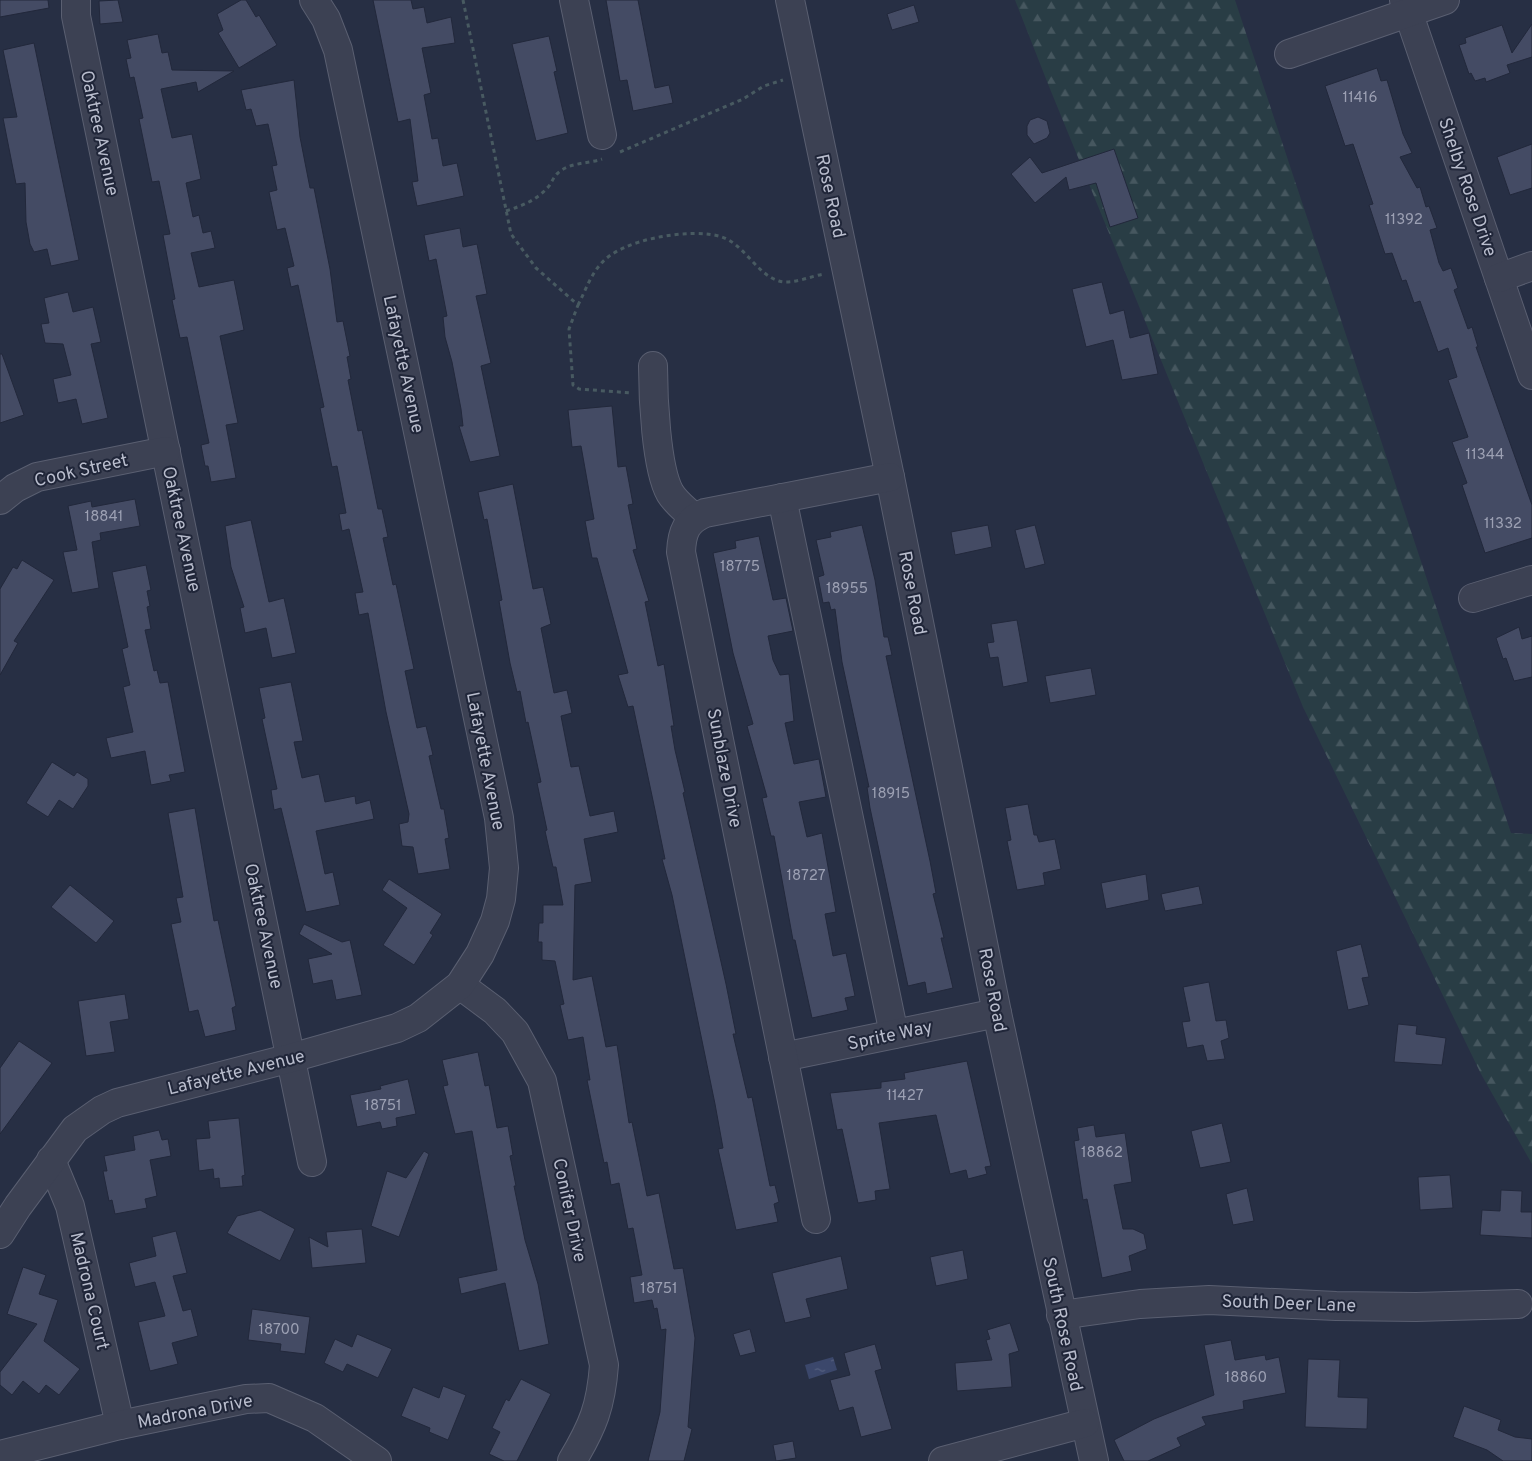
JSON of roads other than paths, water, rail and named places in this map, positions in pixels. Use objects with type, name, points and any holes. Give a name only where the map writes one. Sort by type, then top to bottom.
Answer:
[{"type":"street","name":"Oaktree Avenue","points":[[76,0],[76,16],[312,1162]]},
{"type":"street","name":"Lafayette Avenue","points":[[0,1234],[51,1160],[75,1129],[102,1110],[117,1103],[291,1058],[397,1028],[418,1018],[460,985],[480,954],[495,921],[501,899],[504,868],[499,818],[338,50],[326,19],[314,0]]},
{"type":"street","points":[[574,0],[610,148]]},
{"type":"street","name":"Rose Road","points":[[790,0],[890,477],[997,1013],[1034,1187]]},
{"type":"street","points":[[1289,54],[1406,6],[1445,0]]},
{"type":"street","name":"Shelby Rose Drive","points":[[1406,6],[1532,375]]},
{"type":"street","points":[[1499,278],[1532,266]]},
{"type":"street","points":[[653,379],[662,464],[669,491],[675,500],[694,518],[705,513],[890,477]]},
{"type":"street","name":"Cook Street","points":[[0,500],[15,488],[37,477],[166,451]]},
{"type":"street","points":[[782,498],[894,1034]]},
{"type":"street","name":"Sunblaze Drive","points":[[694,518],[686,526],[681,538],[681,552],[816,1219]]},
{"type":"street","points":[[1473,598],[1532,580]]},
{"type":"street","name":"Conifer Drive","points":[[460,985],[495,1011],[515,1032],[542,1081],[604,1365],[602,1396],[592,1425],[572,1461]]},
{"type":"street","name":"Sprite Way","points":[[783,1057],[997,1013]]},
{"type":"street","name":"Madrona Court","points":[[51,1160],[70,1206],[120,1425]]},
{"type":"street","name":"South Rose Road","points":[[1034,1187],[1094,1461]]},
{"type":"street","name":"South Deer Lane","points":[[1061,1315],[1140,1304],[1209,1300],[1354,1306],[1518,1304]]},
{"type":"street","name":"Madrona Drive","points":[[0,1454],[120,1425],[246,1399],[269,1398],[315,1418],[376,1461]]},
{"type":"street","points":[[943,1461],[1085,1423]]},
{"type":"water","points":[[833,1357],[837,1370],[809,1379],[805,1365]]}]
